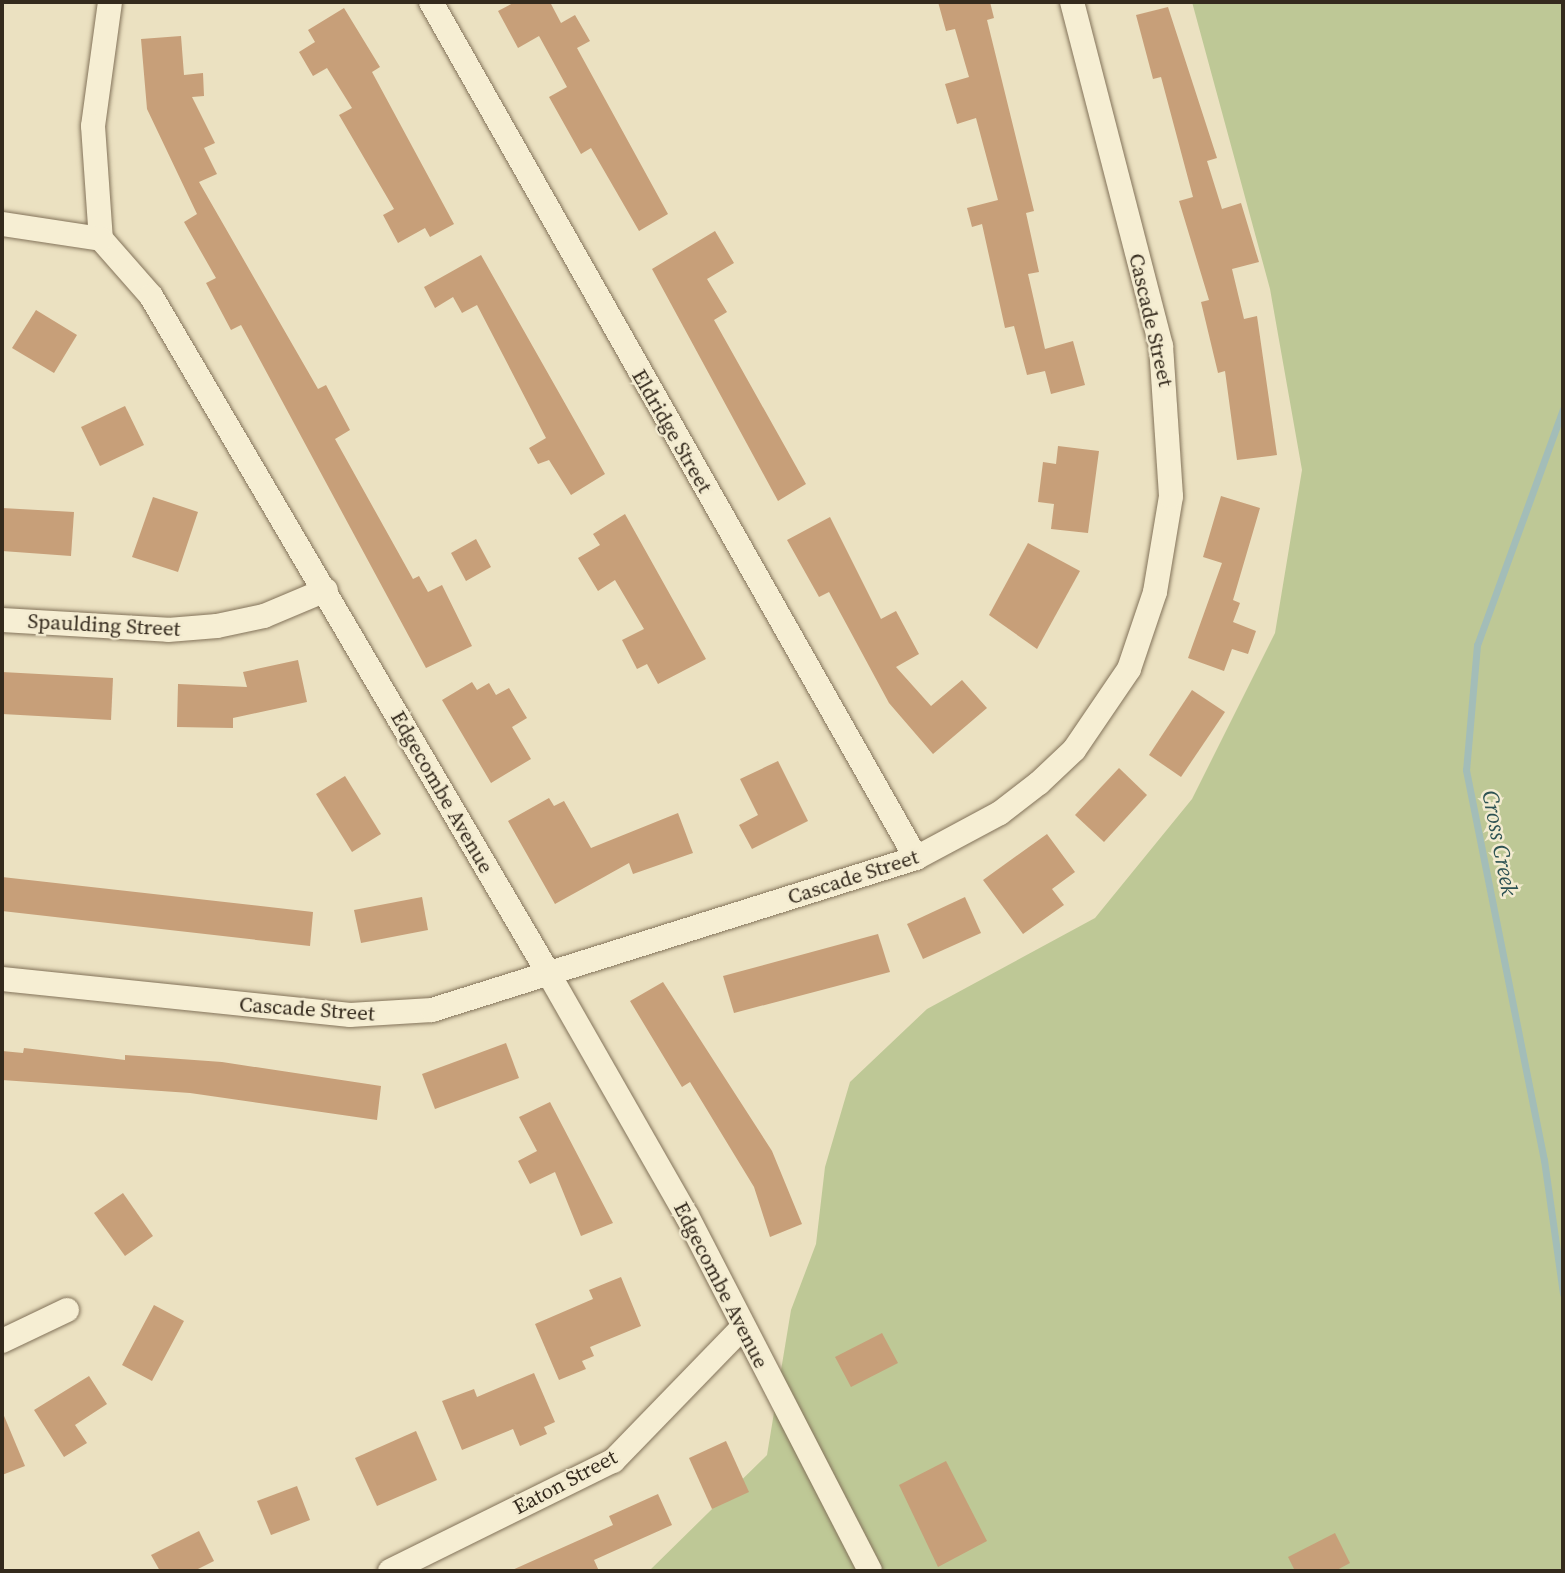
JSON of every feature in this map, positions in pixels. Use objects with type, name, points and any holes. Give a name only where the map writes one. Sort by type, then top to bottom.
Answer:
[{"type":"street","points":[[2,224],[101,239],[93,126],[110,2]]},
{"type":"street","name":"Eldridge Street","points":[[431,2],[916,858]]},
{"type":"street","name":"Cascade Street","points":[[2,979],[383,1015],[464,1003],[916,858],[1000,813],[1074,750],[1129,669],[1166,544],[1172,447],[1161,346],[1072,2]]},
{"type":"street","name":"Edgecombe Avenue","points":[[101,239],[150,296],[326,590],[550,976],[687,1216],[742,1328],[870,1571]]},
{"type":"street","name":"Spaulding Street","points":[[2,620],[168,630],[217,626],[264,616],[326,590]]},
{"type":"street","points":[[2,1341],[67,1310]]},
{"type":"street","name":"Eaton Street","points":[[390,1571],[613,1461],[742,1328]]},
{"type":"green space","points":[[1192,2],[1563,2],[1563,1571],[649,1571],[767,1455],[791,1310],[816,1244],[825,1167],[850,1082],[927,1009],[1095,918],[1192,799],[1275,633],[1302,470],[1270,289]]},
{"type":"building","points":[[515,2],[550,2],[561,23],[575,15],[590,41],[577,48],[668,214],[639,231],[591,148],[581,154],[549,97],[567,87],[539,36],[518,48],[498,11]]},
{"type":"building","points":[[938,2],[990,2],[994,18],[987,20],[1034,211],[1026,213],[1039,272],[1028,274],[1045,349],[1073,341],[1085,385],[1051,394],[1045,371],[1027,375],[1014,326],[1005,328],[982,224],[972,227],[967,208],[998,200],[976,118],[957,124],[945,84],[969,77],[955,29],[946,31]]},
{"type":"building","points":[[1168,7],[1217,158],[1207,161],[1222,209],[1241,203],[1259,262],[1232,269],[1244,319],[1257,316],[1277,455],[1237,460],[1225,371],[1218,373],[1201,302],[1209,300],[1179,201],[1193,197],[1161,77],[1153,79],[1136,15]]},
{"type":"building","points":[[344,8],[380,67],[372,72],[454,224],[430,237],[425,228],[398,243],[383,215],[394,209],[339,115],[352,108],[327,68],[313,76],[299,52],[315,42],[308,30]]},
{"type":"building","points":[[181,36],[184,75],[203,73],[204,96],[192,97],[215,143],[204,148],[217,174],[199,182],[318,389],[326,385],[350,430],[335,439],[413,579],[419,576],[428,592],[442,585],[472,646],[426,668],[241,325],[231,330],[206,283],[216,278],[184,222],[197,214],[147,109],[141,39]]},
{"type":"building","points":[[715,231],[734,263],[707,279],[727,312],[714,320],[806,484],[778,501],[652,269]]},
{"type":"building","points":[[481,255],[605,474],[571,495],[549,460],[538,464],[529,448],[546,438],[477,305],[462,313],[453,297],[435,308],[424,287]]},
{"type":"building","points":[[36,310],[77,335],[54,373],[12,348]]},
{"type":"building","points":[[125,406],[144,445],[100,466],[81,427]]},
{"type":"building","points":[[1058,446],[1099,451],[1088,533],[1051,529],[1054,504],[1038,502],[1043,462],[1056,464]]},
{"type":"building","points":[[1221,496],[1260,508],[1233,600],[1240,603],[1233,622],[1256,631],[1248,654],[1232,649],[1224,671],[1188,658],[1222,563],[1203,557]]},
{"type":"building","points":[[153,497],[198,512],[178,572],[132,557]]},
{"type":"building","points":[[2,508],[74,512],[71,556],[2,551]]},
{"type":"building","points":[[625,514],[706,659],[658,684],[647,664],[637,669],[622,640],[644,629],[615,580],[598,591],[578,558],[600,545],[593,534]]},
{"type":"building","points":[[830,517],[881,619],[896,611],[919,654],[896,667],[931,706],[962,680],[987,708],[933,754],[889,703],[829,592],[819,597],[787,540]]},
{"type":"building","points":[[476,539],[491,567],[466,581],[451,553]]},
{"type":"building","points":[[1028,543],[1080,571],[1037,649],[989,615]]},
{"type":"building","points":[[298,660],[307,702],[233,718],[233,728],[177,727],[178,684],[247,687],[243,672]]},
{"type":"building","points":[[2,672],[113,678],[111,720],[2,714]]},
{"type":"building","points":[[472,682],[477,690],[489,683],[496,695],[509,688],[527,718],[512,727],[531,759],[491,783],[442,700]]},
{"type":"building","points":[[1192,690],[1225,712],[1181,777],[1149,755]]},
{"type":"building","points":[[778,761],[808,821],[752,849],[739,825],[758,815],[740,779]]},
{"type":"building","points":[[1119,768],[1147,795],[1104,842],[1075,815]]},
{"type":"building","points":[[345,776],[381,834],[352,852],[316,794]]},
{"type":"building","points":[[549,798],[554,806],[564,801],[591,848],[678,813],[693,853],[633,874],[629,863],[555,904],[508,821]]},
{"type":"building","points":[[1047,834],[1075,872],[1052,889],[1064,905],[1023,934],[983,880]]},
{"type":"building","points":[[2,877],[313,912],[310,946],[2,911]]},
{"type":"building","points":[[422,897],[428,930],[361,943],[354,910]]},
{"type":"building","points":[[965,897],[981,933],[923,959],[907,924]]},
{"type":"building","points":[[878,934],[890,972],[734,1013],[723,976]]},
{"type":"building","points":[[663,982],[772,1151],[802,1224],[770,1237],[754,1187],[690,1082],[682,1087],[630,1001]]},
{"type":"building","points":[[506,1043],[519,1078],[435,1109],[422,1074]]},
{"type":"building","points":[[24,1048],[125,1060],[125,1055],[222,1062],[381,1086],[377,1120],[190,1093],[2,1080],[2,1051],[23,1053]]},
{"type":"building","points":[[550,1102],[613,1223],[581,1236],[555,1172],[530,1184],[518,1161],[537,1151],[519,1117]]},
{"type":"building","points":[[123,1193],[153,1236],[125,1256],[94,1213]]},
{"type":"building","points":[[621,1277],[641,1326],[590,1347],[594,1356],[582,1361],[586,1369],[559,1380],[535,1324],[593,1299],[589,1290]]},
{"type":"building","points":[[154,1305],[184,1321],[152,1381],[122,1365]]},
{"type":"building","points":[[882,1333],[898,1363],[851,1387],[835,1357]]},
{"type":"building","points":[[534,1373],[555,1422],[544,1427],[547,1434],[520,1446],[513,1429],[462,1450],[442,1401],[474,1389],[477,1397]]},
{"type":"building","points":[[89,1376],[107,1404],[75,1425],[87,1443],[64,1457],[34,1410]]},
{"type":"building","points":[[2,1411],[25,1466],[2,1475]]},
{"type":"building","points":[[416,1431],[437,1480],[377,1506],[355,1458]]},
{"type":"building","points":[[726,1441],[749,1492],[712,1509],[689,1458]]},
{"type":"building","points":[[946,1461],[987,1541],[938,1567],[899,1485]]},
{"type":"building","points":[[297,1486],[310,1520],[271,1535],[257,1501]]},
{"type":"building","points":[[658,1494],[672,1525],[594,1560],[599,1571],[510,1571],[613,1525],[609,1516]]},
{"type":"building","points":[[199,1531],[214,1561],[194,1571],[160,1571],[151,1555]]},
{"type":"building","points":[[1335,1533],[1350,1563],[1335,1571],[1295,1571],[1288,1557]]},
{"type":"waterway","name":"Cross Creek","points":[[1563,409],[1477,645],[1466,770],[1544,1160],[1563,1294]]}]
